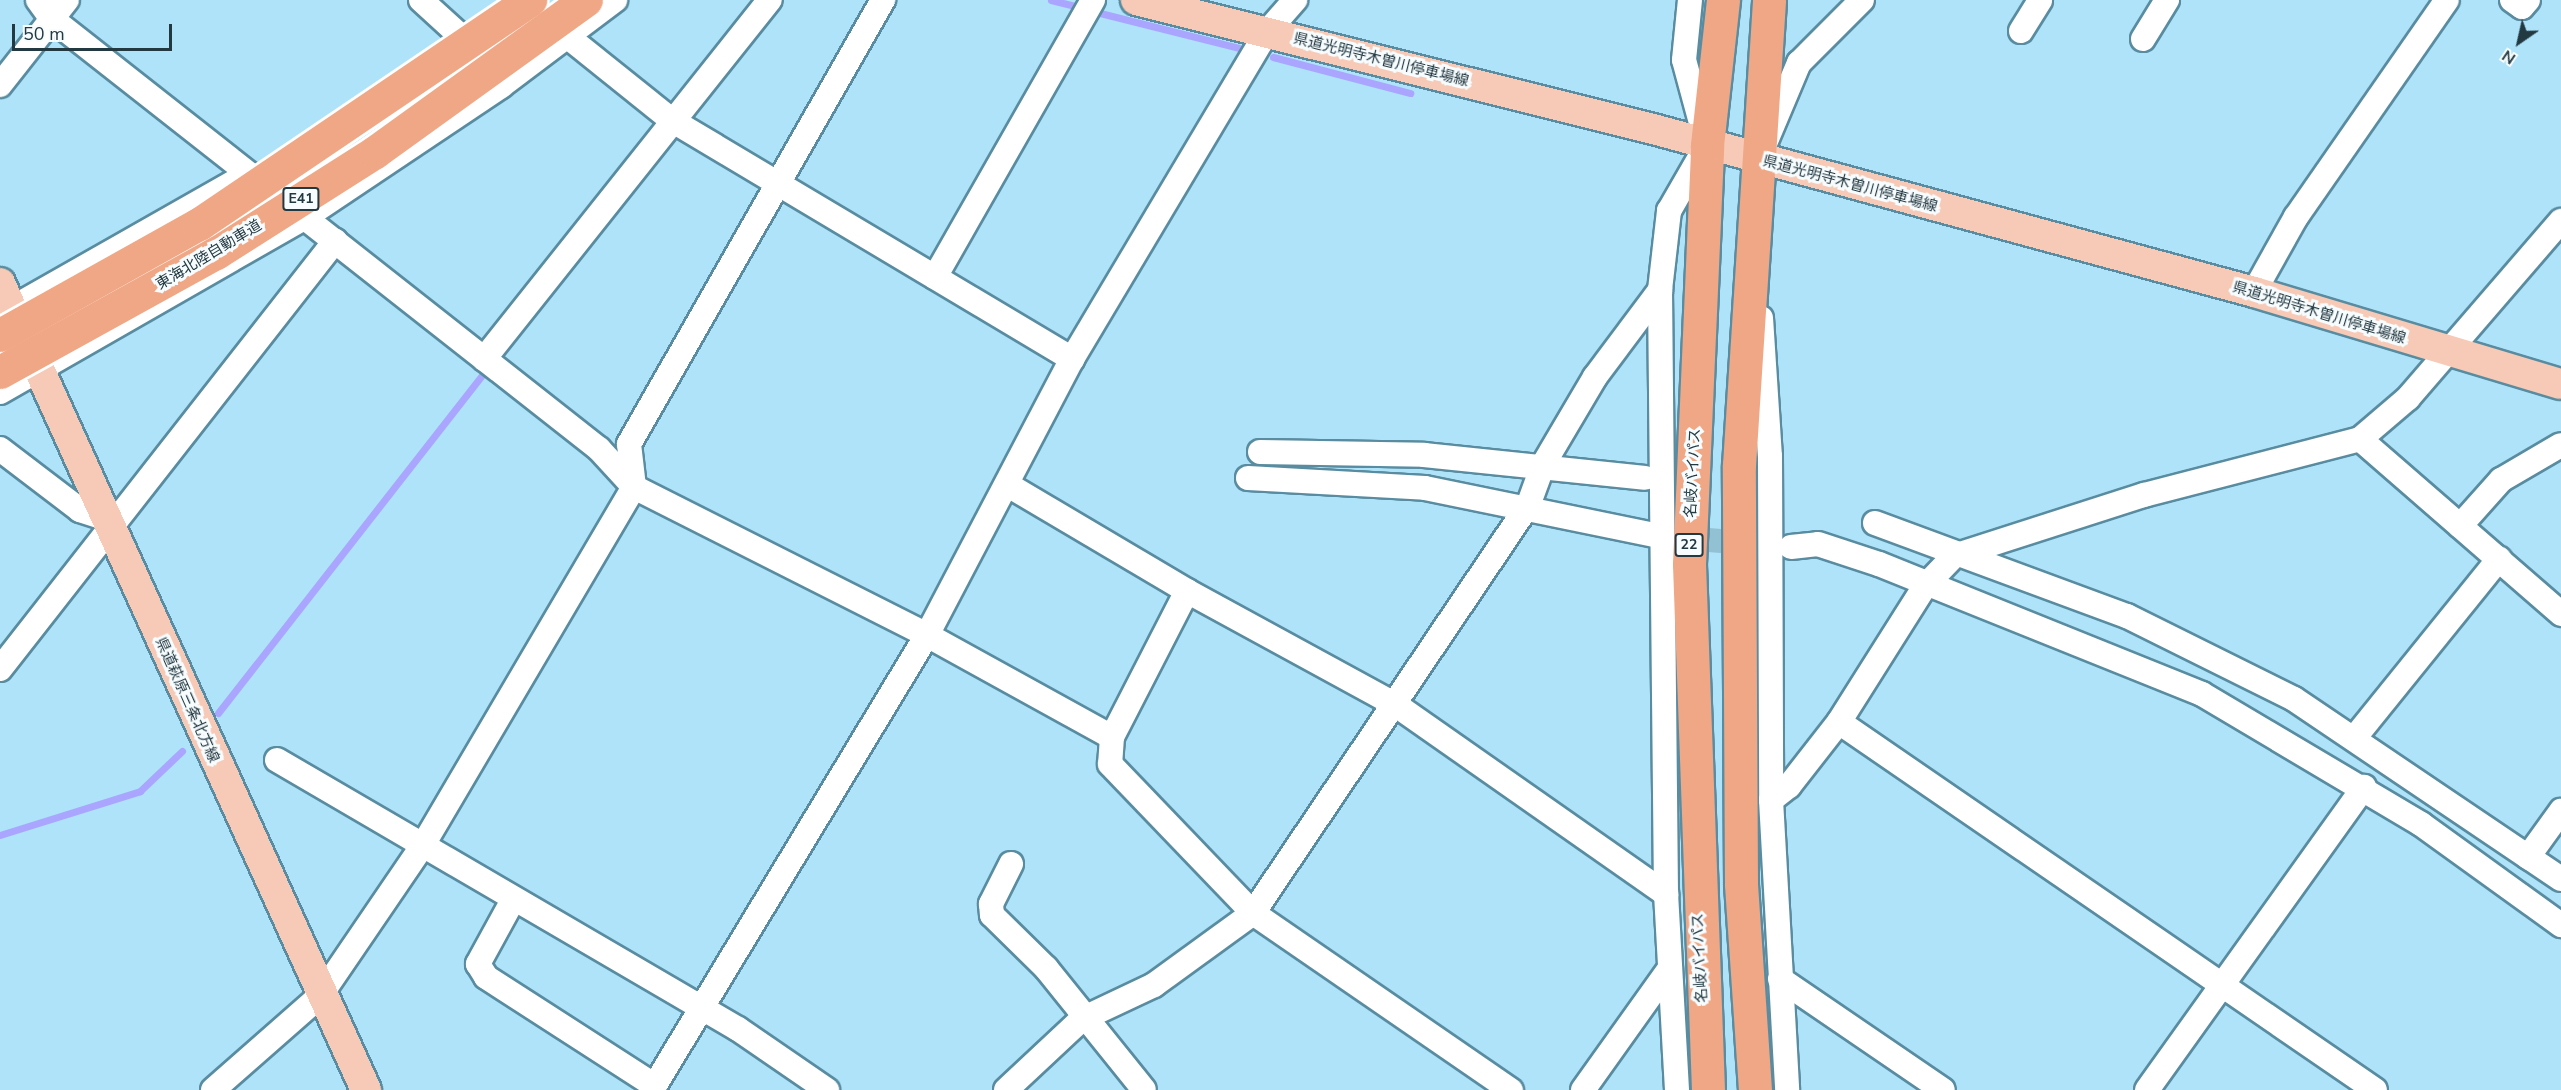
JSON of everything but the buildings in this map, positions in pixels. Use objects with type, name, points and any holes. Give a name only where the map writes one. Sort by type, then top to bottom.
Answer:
[{"type":"highway","name":"E41","points":[[3,311],[199,224],[530,0]]},
{"type":"highway","name":"東海北陸自動車道","points":[[0,372],[216,253],[366,158],[586,0]]},
{"type":"highway","name":"名岐バイパス","points":[[1708,1090],[1689,564],[1707,146],[1723,0]]},
{"type":"highway","points":[[1755,1090],[1741,883],[1739,477],[1769,0]]},
{"type":"main road","name":"県道光明寺木曽川停車場線","points":[[1136,0],[1758,159],[2254,292],[2449,353],[2561,384]]},
{"type":"main road","name":"県道萩原三条北方線","points":[[3,311],[38,372],[320,996],[366,1090]]},
{"type":"street","points":[[421,0],[456,32]]},
{"type":"street","points":[[3,311],[249,173],[501,0]]},
{"type":"street","points":[[0,392],[304,218],[568,37],[615,0]]},
{"type":"street","points":[[484,359],[770,0]]},
{"type":"street","points":[[213,1090],[320,996],[423,845],[634,488],[629,444],[883,0]]},
{"type":"street","points":[[936,277],[1093,0]]},
{"type":"street","points":[[513,900],[478,964],[486,977],[653,1088],[927,635],[1008,485],[1072,359],[1267,32],[1295,0]]},
{"type":"street","points":[[1677,1090],[1666,894],[1660,290],[1669,211],[1707,146],[1684,60],[1690,0]]},
{"type":"street","points":[[1758,159],[1799,63],[1862,0]]},
{"type":"street","points":[[2021,31],[2040,0]]},
{"type":"street","points":[[2143,39],[2168,0]]},
{"type":"street","points":[[2254,292],[2296,217],[2447,0]]},
{"type":"street","points":[[2512,0],[2522,8],[2528,0]]},
{"type":"street","points":[[0,85],[52,6],[304,218],[599,449],[634,488],[927,635],[1112,737]]},
{"type":"street","points":[[568,37],[673,121],[1072,359]]},
{"type":"street","points":[[1754,220],[1770,456],[1771,800],[1787,1090]]},
{"type":"street","points":[[1771,800],[1789,786],[1839,722],[1925,586],[1954,555],[2144,495],[2360,439],[2449,353],[2561,221]]},
{"type":"street","points":[[0,669],[108,524],[335,241]]},
{"type":"street","points":[[1006,1090],[1082,1019],[1154,985],[1252,913],[1396,705],[1528,506],[1543,465],[1595,377],[1660,290]]},
{"type":"street","points":[[2360,439],[2561,614]]},
{"type":"street","points":[[2460,526],[2501,480],[2561,445]]},
{"type":"street","points":[[0,449],[80,510],[108,524]]},
{"type":"street","points":[[1260,452],[1424,455],[1543,465],[1645,478]]},
{"type":"street","points":[[1248,478],[1425,488],[1528,506],[1654,535]]},
{"type":"street","points":[[1008,485],[1187,591],[1396,705],[1666,894]]},
{"type":"street","points":[[1875,523],[1954,555],[2127,616],[2356,736],[2561,879]]},
{"type":"street","points":[[1791,547],[1818,544],[2133,662],[2252,721],[2364,788],[2561,925]]},
{"type":"street","points":[[2356,736],[2499,559]]},
{"type":"street","points":[[1187,591],[1112,737],[1110,764],[1252,913],[1511,1090]]},
{"type":"street","points":[[1839,722],[2376,1090]]},
{"type":"street","points":[[277,760],[513,900],[700,1007],[827,1090]]},
{"type":"street","points":[[2147,1090],[2364,788]]},
{"type":"street","points":[[2528,857],[2561,811]]},
{"type":"street","points":[[1011,864],[991,904],[992,915],[1046,968],[1082,1019],[1144,1090]]},
{"type":"street","points":[[1583,1090],[1670,968]]},
{"type":"street","points":[[1780,979],[1943,1090]]},
{"type":"waterway","points":[[1051,0],[1080,7]]},
{"type":"waterway","points":[[1100,13],[1239,48]]},
{"type":"waterway","points":[[1273,57],[1410,93]]},
{"type":"waterway","points":[[218,713],[484,373]]},
{"type":"waterway","points":[[0,835],[140,791],[182,751]]},
{"type":"tunnel","points":[[1673,537],[1791,547]]}]
